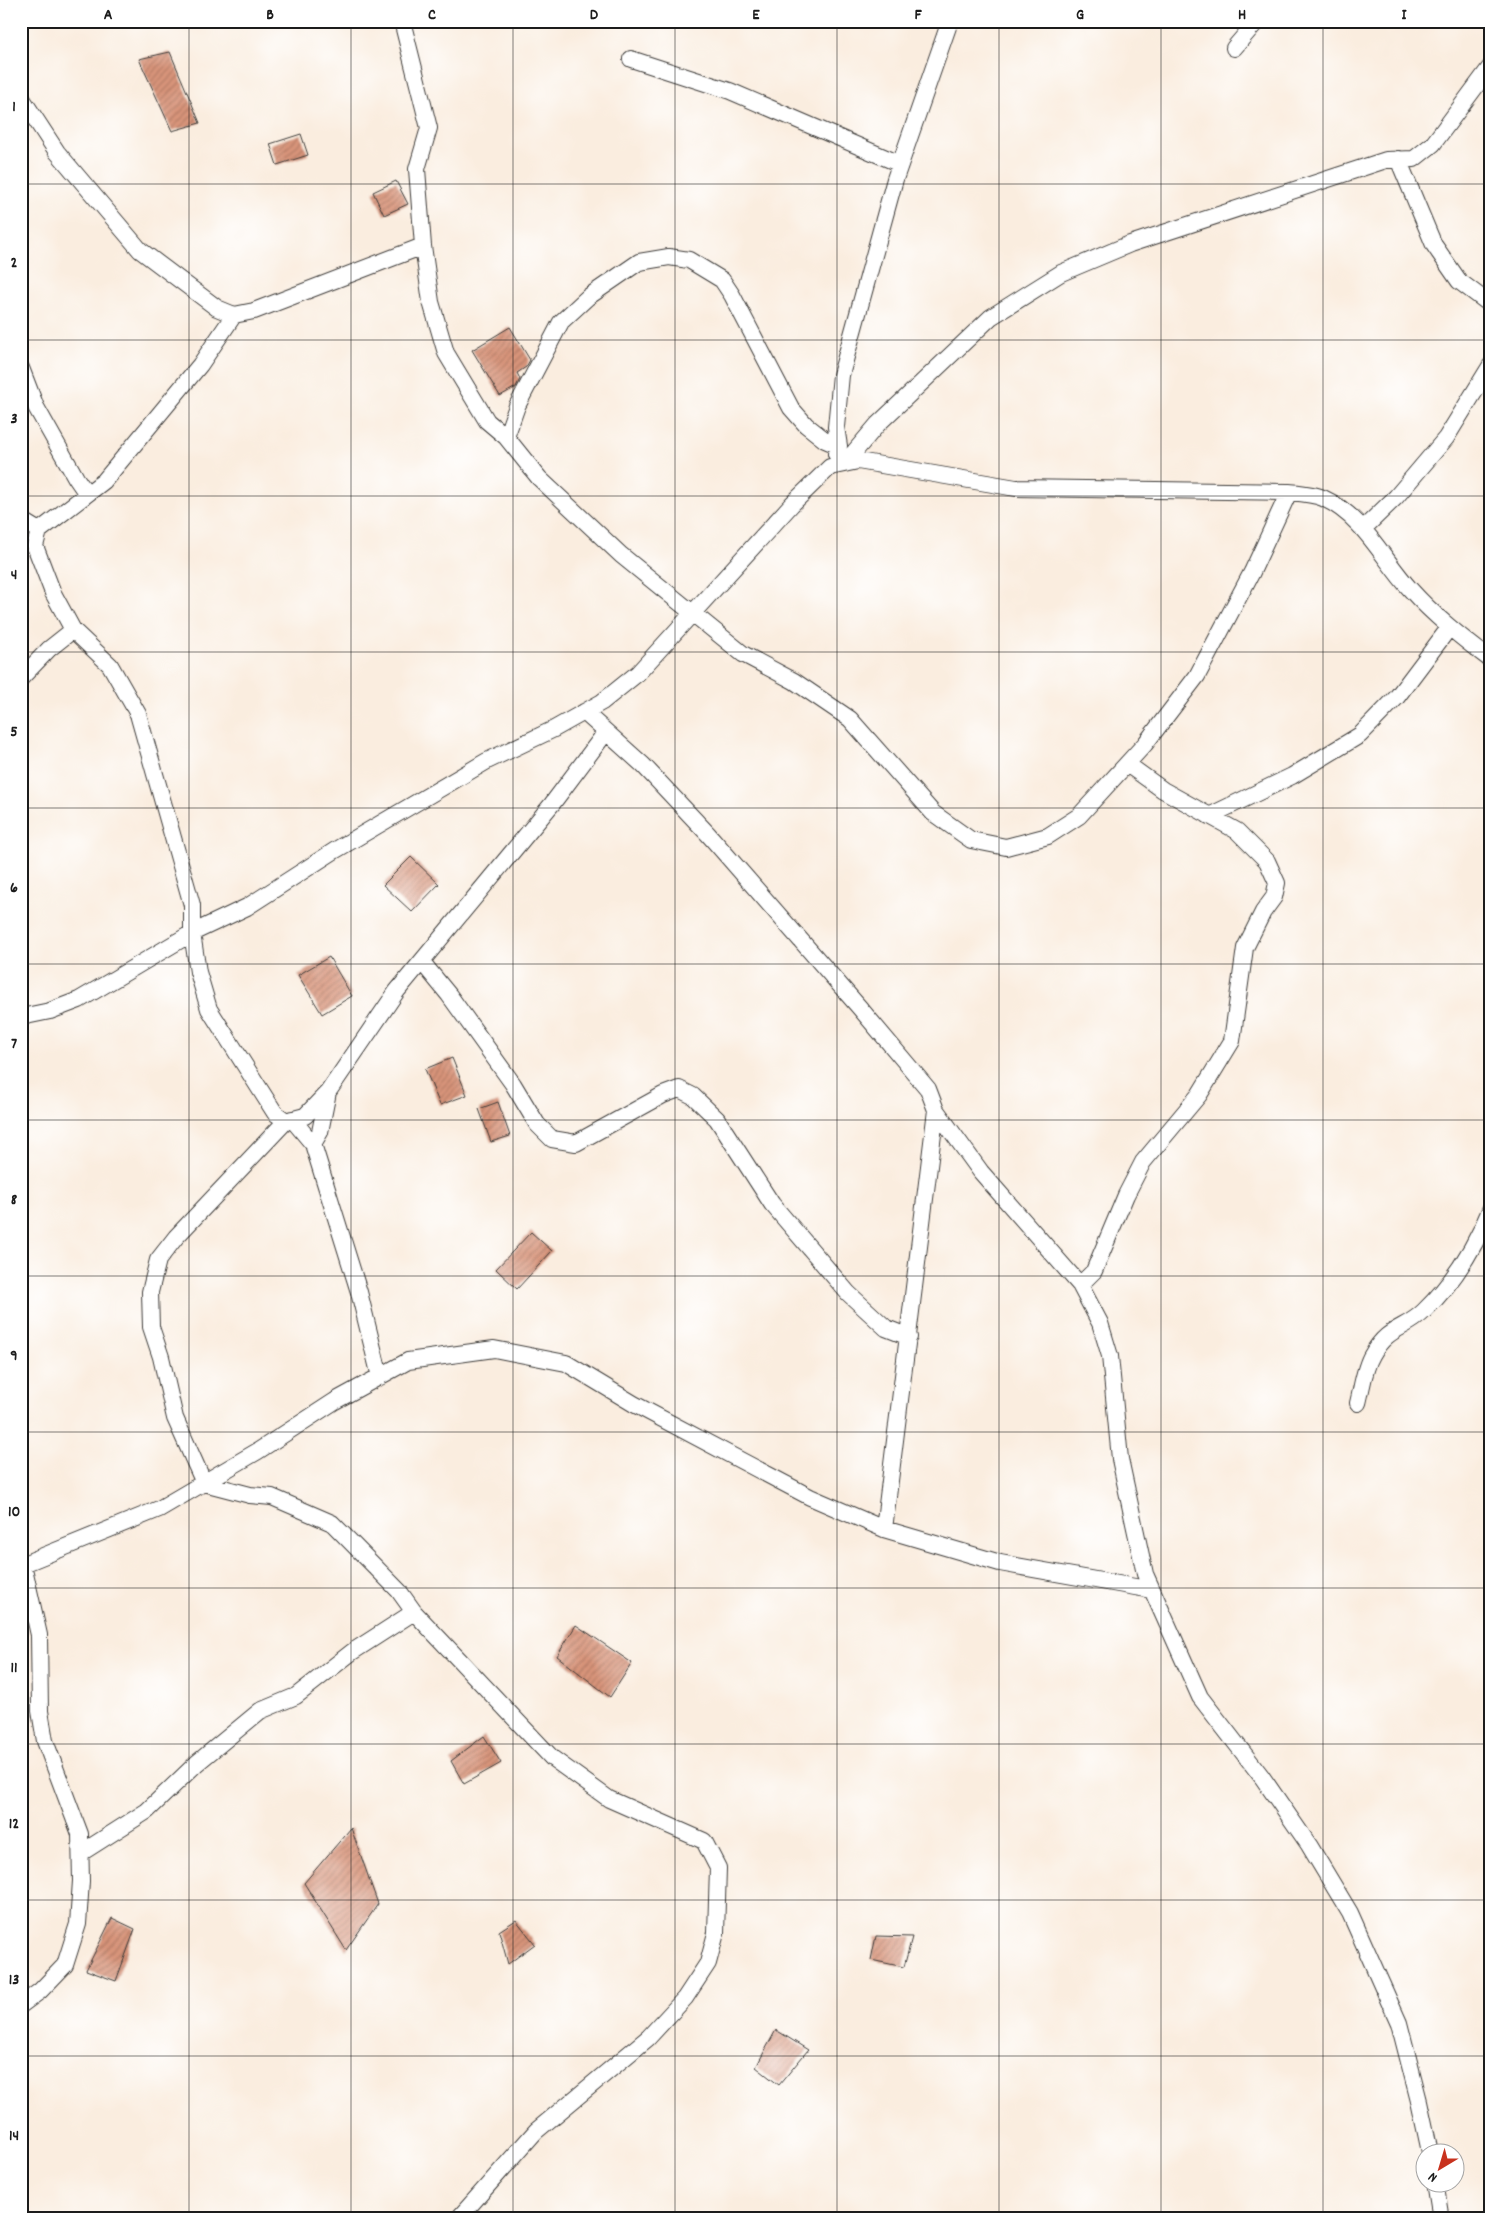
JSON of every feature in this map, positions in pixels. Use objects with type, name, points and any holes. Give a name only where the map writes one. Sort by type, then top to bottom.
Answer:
[{"type":"street","points":[[402,21],[418,76],[430,128],[417,169],[423,246],[431,302],[446,353],[487,421],[506,437],[539,478],[600,536],[743,654],[794,681],[850,719],[933,813],[971,840],[1006,847],[1048,836],[1079,816],[1127,764],[1145,744],[1197,676],[1252,572],[1289,492]]},
{"type":"street","points":[[837,466],[838,446],[836,427],[841,375],[900,164],[950,21]]},
{"type":"street","points":[[1234,48],[1258,21]]},
{"type":"street","points":[[631,59],[738,94],[900,164]]},
{"type":"street","points":[[21,1017],[50,1011],[79,1000],[192,933],[247,907],[334,851],[487,761],[602,702],[638,672],[694,614],[792,504],[837,466],[878,424],[991,318],[1061,272],[1130,244],[1386,160],[1414,158],[1433,144],[1491,66]]},
{"type":"street","points":[[21,98],[57,152],[140,250],[217,308],[234,315],[254,311],[423,246]]},
{"type":"street","points":[[1398,159],[1434,245],[1460,281],[1491,305]]},
{"type":"street","points":[[506,437],[518,406],[561,322],[588,298],[639,262],[668,257],[690,260],[722,280],[732,295],[791,408],[806,425],[825,440],[838,446]]},
{"type":"street","points":[[234,315],[194,372],[104,481],[39,531],[35,546],[53,593],[73,630],[110,665],[138,714],[192,905],[192,933],[198,972],[209,1009],[275,1113],[289,1120],[313,1144],[359,1292],[380,1377]]},
{"type":"street","points":[[1364,528],[1396,497],[1446,438],[1491,365]]},
{"type":"street","points":[[21,368],[36,407],[87,494]]},
{"type":"street","points":[[837,466],[858,462],[1016,488],[1289,492],[1322,498],[1364,528],[1410,588],[1449,628],[1491,660]]},
{"type":"street","points":[[21,520],[39,531]]},
{"type":"street","points":[[1209,816],[1292,776],[1360,735],[1397,697],[1449,628]]},
{"type":"street","points":[[21,678],[49,648],[73,630]]},
{"type":"street","points":[[584,712],[643,765],[708,834],[852,999],[928,1089],[936,1110],[981,1172],[1080,1285],[1100,1322],[1110,1356],[1120,1459],[1135,1537],[1145,1574],[1200,1697],[1262,1777],[1309,1845],[1350,1913],[1399,2023],[1428,2142]]},
{"type":"street","points":[[204,1483],[175,1418],[162,1356],[151,1327],[150,1292],[158,1260],[170,1244],[289,1120],[305,1116],[328,1092],[397,991],[552,804],[606,732]]},
{"type":"street","points":[[1080,1285],[1094,1271],[1126,1195],[1144,1162],[1199,1095],[1232,1041],[1245,948],[1263,912],[1274,897],[1277,883],[1267,861],[1237,832],[1163,790],[1127,764]]},
{"type":"street","points":[[422,962],[502,1069],[537,1124],[552,1139],[576,1143],[663,1095],[679,1089],[693,1096],[717,1119],[772,1204],[848,1293],[886,1328],[909,1337]]},
{"type":"street","points":[[313,1144],[320,1132],[328,1092]]},
{"type":"street","points":[[884,1529],[936,1110]]},
{"type":"street","points":[[1358,1403],[1371,1356],[1386,1335],[1423,1312],[1455,1275],[1482,1229],[1491,1208]]},
{"type":"street","points":[[21,2004],[40,1991],[65,1965],[78,1924],[81,1853],[80,1834],[45,1741],[40,1711],[40,1636],[22,1565],[159,1509],[258,1451],[335,1401],[408,1361],[494,1349],[566,1363],[634,1404],[810,1497],[884,1529],[1000,1564],[1152,1590]]},
{"type":"street","points":[[204,1483],[250,1495],[272,1497],[332,1524],[399,1591],[414,1612],[552,1758],[609,1799],[704,1841],[718,1868],[716,1933],[708,1963],[685,1998],[648,2038],[536,2131],[458,2219]]},
{"type":"street","points":[[81,1853],[147,1811],[197,1763],[260,1711],[296,1696],[352,1652],[414,1612]]},
{"type":"street","points":[[1437,2192],[1441,2219]]},
{"type":"building","points":[[170,52],[200,123],[172,131],[139,59]]},
{"type":"building","points":[[301,134],[308,155],[277,165],[270,144]]},
{"type":"building","points":[[396,181],[408,204],[384,215],[373,192]]},
{"type":"building","points":[[510,327],[530,360],[526,367],[517,373],[520,379],[516,387],[500,396],[472,350]]},
{"type":"building","points":[[411,857],[439,884],[412,912],[383,885]]},
{"type":"building","points":[[329,957],[352,996],[322,1014],[298,975]]},
{"type":"building","points":[[452,1058],[467,1095],[440,1105],[425,1069]]},
{"type":"building","points":[[498,1102],[510,1136],[491,1142],[479,1109]]},
{"type":"building","points":[[531,1232],[552,1251],[517,1289],[496,1269]]},
{"type":"building","points":[[576,1625],[632,1663],[610,1697],[557,1656]]},
{"type":"building","points":[[484,1736],[501,1763],[464,1784],[451,1761]]},
{"type":"building","points":[[351,1828],[378,1904],[346,1950],[304,1883]]},
{"type":"building","points":[[112,1918],[135,1929],[116,1981],[86,1970]]},
{"type":"building","points":[[516,1920],[535,1944],[508,1964],[499,1931]]},
{"type":"building","points":[[876,1936],[912,1937],[904,1967],[871,1960]]},
{"type":"building","points":[[776,2030],[808,2050],[779,2085],[756,2067]]}]
